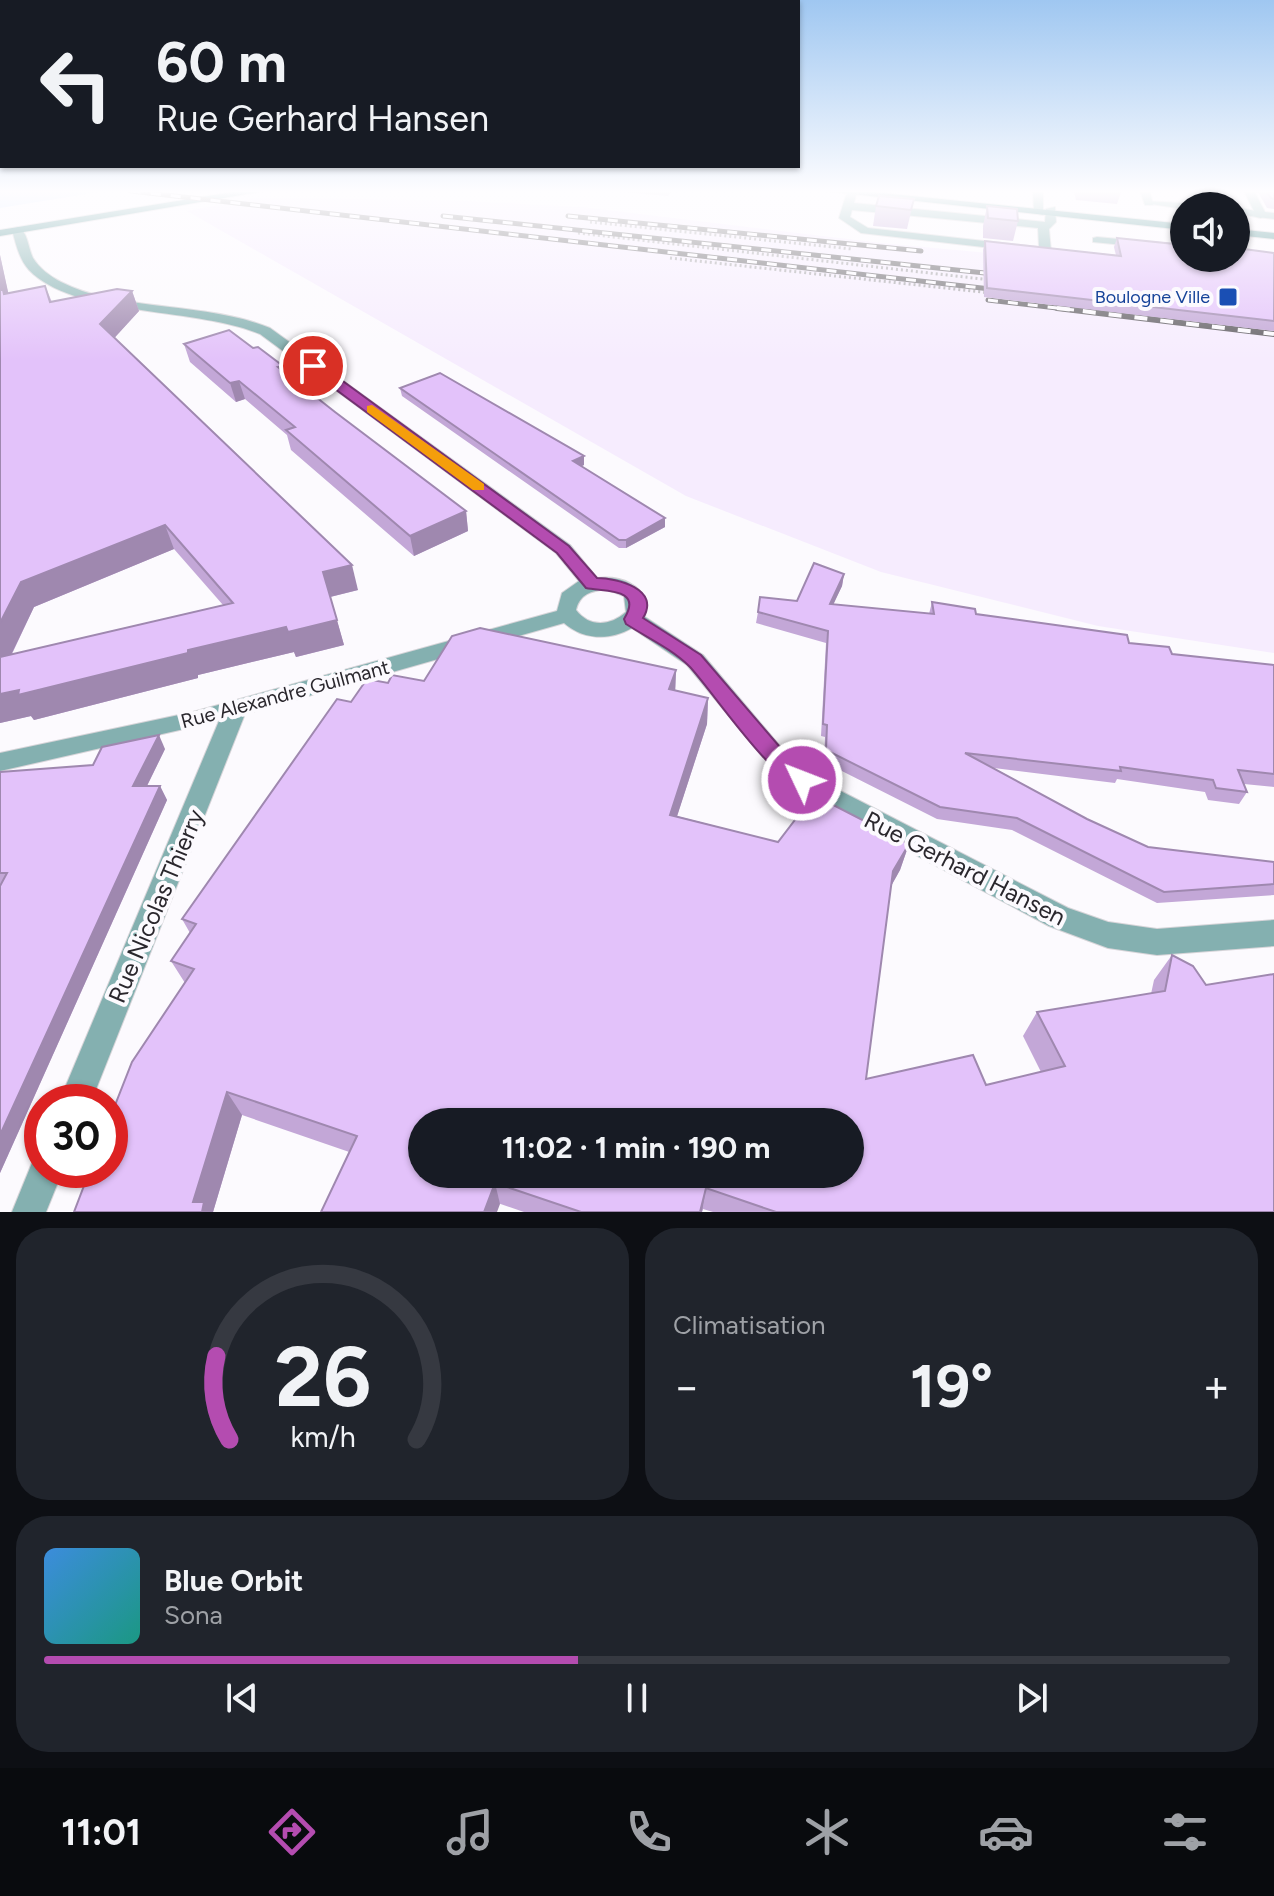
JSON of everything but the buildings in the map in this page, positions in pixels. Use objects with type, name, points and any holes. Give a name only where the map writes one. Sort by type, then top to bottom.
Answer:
[{"type":"street","points":[[24,248],[36,270],[76,290],[144,306],[234,319],[258,327],[545,535],[570,556],[592,584]]},
{"type":"street","points":[[1014,248],[1045,251],[1045,248]]},
{"type":"street","points":[[45,296],[76,290]]},
{"type":"street","points":[[592,584],[619,585],[633,594],[638,606],[633,619],[617,628],[597,630],[579,625],[568,615],[569,598],[592,584]]},
{"type":"street","name":"Rue Alexandre Guilmant","points":[[0,762],[236,708],[568,615]]},
{"type":"street","name":"Rue Gerhard Hansen","points":[[633,619],[695,660],[771,751],[814,789],[1059,917],[1108,935],[1157,942],[1274,933]]},
{"type":"street","name":"Rue Nicolas Thierry","points":[[82,1084],[236,708]]},
{"type":"street","points":[[29,1212],[39,1188]]},
{"type":"path","points":[[706,248],[1000,281]]},
{"type":"path","points":[[670,258],[997,294]]},
{"type":"shaded area","points":[[251,248],[930,248],[1117,265],[1114,248],[1135,248],[1170,255],[1170,272],[1250,272],[1250,259],[1274,259],[1274,653],[1098,626],[881,572],[686,496]]},
{"type":"railway","points":[[627,248],[1008,291]]},
{"type":"railway","points":[[743,248],[1004,275]]},
{"type":"railway","points":[[886,248],[921,251]]},
{"type":"railway","points":[[988,300],[1064,309]]},
{"type":"railway","points":[[1057,308],[1064,309]]},
{"type":"railway","points":[[1064,309],[1074,310]]},
{"type":"railway","points":[[1064,309],[1274,334]]},
{"type":"slow traffic","points":[[372,409],[479,487]]},
{"type":"place","name":"Boulogne Ville","points":[[1228,297]]},
{"type":"route","points":[[313,366],[563,549],[592,584],[619,585],[629,590],[638,602],[638,611],[633,619],[695,660],[771,751],[802,780]]}]
